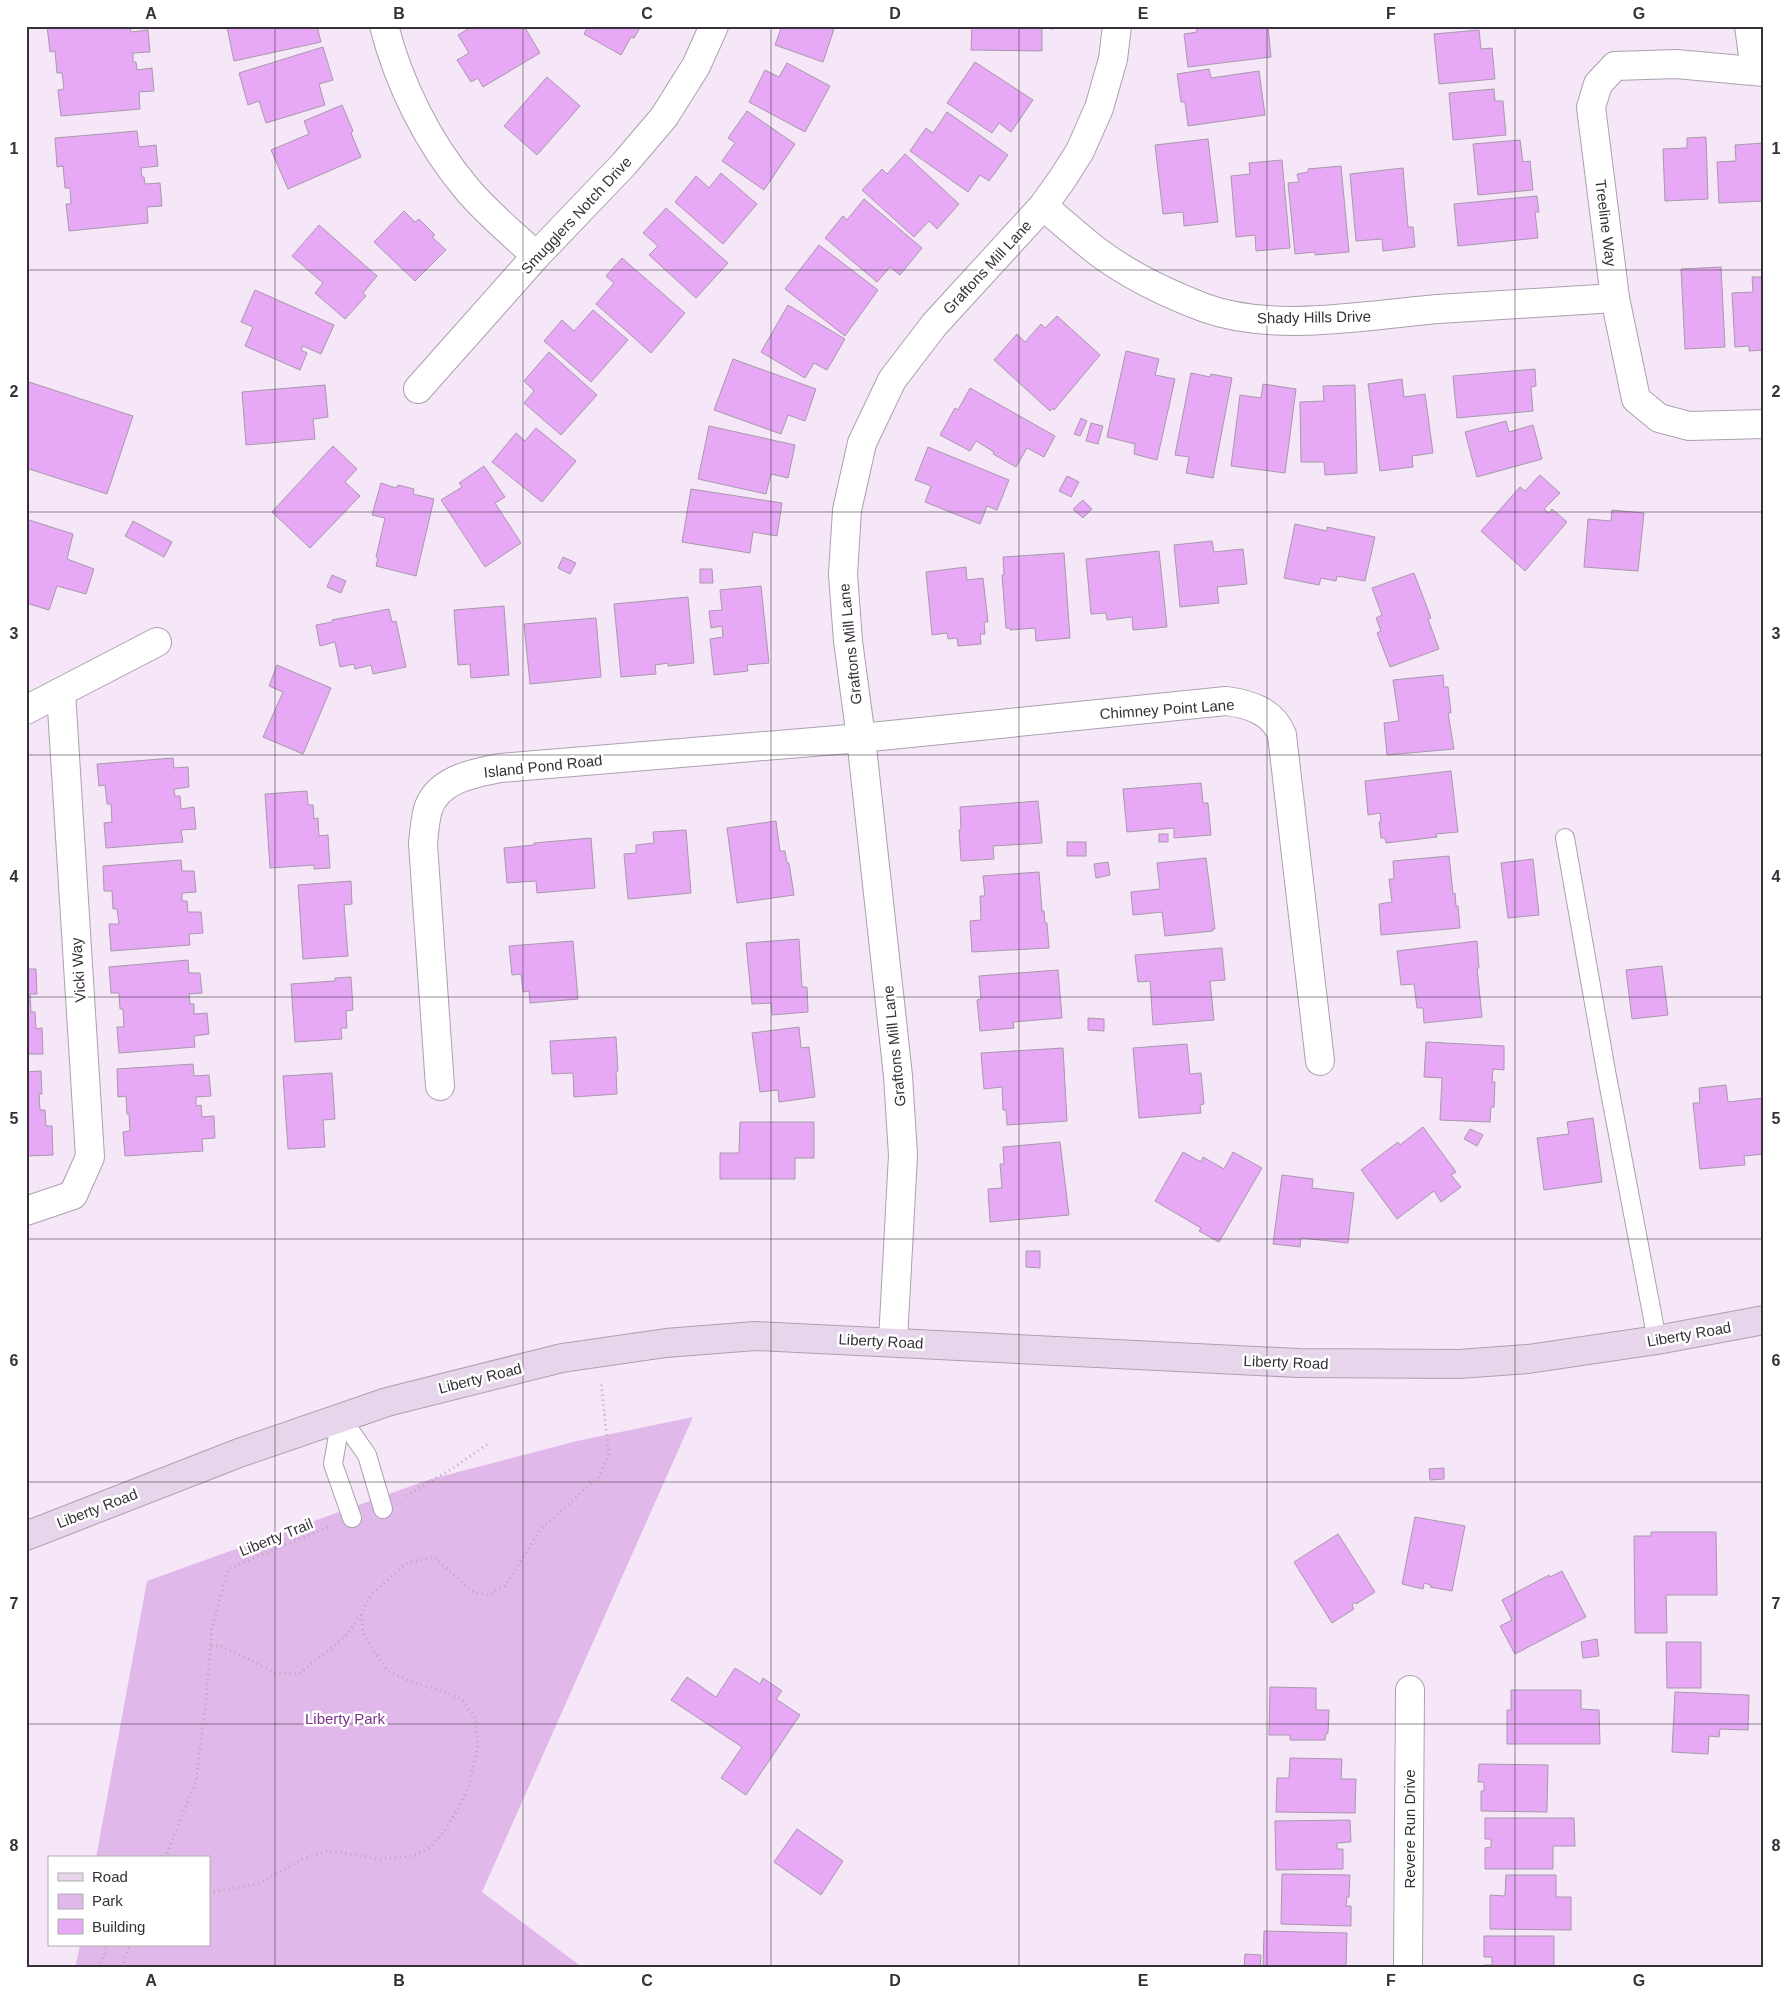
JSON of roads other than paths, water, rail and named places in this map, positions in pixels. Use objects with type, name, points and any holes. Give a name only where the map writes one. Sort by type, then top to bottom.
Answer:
[{"type":"main road","name":"Liberty Road","points":[[26,1536],[239,1453],[387,1402],[562,1358],[666,1342],[755,1336],[893,1341],[1298,1363],[1459,1364],[1528,1358],[1657,1340],[1764,1320]]},
{"type":"street","points":[[384,26],[392,59],[410,100],[447,164],[468,190],[536,256]]},
{"type":"street","name":"Smugglers Notch Drive","points":[[418,390],[536,256],[624,164],[664,116],[696,66],[714,26]]},
{"type":"street","name":"Graftons Mill Lane","points":[[893,1341],[903,1155],[898,1076],[861,738],[848,641],[843,574],[847,510],[862,443],[892,380],[934,324],[1043,206],[1064,178],[1080,151],[1099,108],[1113,58],[1117,26]]},
{"type":"street","points":[[1749,26],[1759,71]]},
{"type":"street","name":"Treeline Way","points":[[1759,71],[1676,64],[1615,66],[1598,84],[1592,107],[1615,298],[1636,399],[1659,418],[1689,426],[1764,424]]},
{"type":"street","name":"Shady Hills Drive","points":[[1043,206],[1099,253],[1153,285],[1207,308],[1249,318],[1293,320],[1347,319],[1436,310],[1615,298]]},
{"type":"street","points":[[26,710],[157,642]]},
{"type":"street","name":"Vicki Way","points":[[26,1211],[72,1195],[90,1157],[61,692]]},
{"type":"street","name":"Chimney Point Lane","points":[[861,738],[1226,701],[1241,703],[1257,709],[1278,724],[1282,735],[1320,1061]]},
{"type":"street","name":"Island Pond Road","points":[[440,1086],[423,844],[428,809],[435,795],[444,786],[474,773],[500,768],[861,738]]},
{"type":"street","name":"Revere Run Drive","points":[[1408,1968],[1410,1690]]},
{"type":"lane","points":[[1565,838],[1606,1071],[1657,1340]]},
{"type":"lane","points":[[341,1418],[367,1454],[383,1509]]},
{"type":"lane","points":[[341,1418],[333,1464],[352,1518]]},
{"type":"park label","name":"Liberty Park","points":[[345,1718]]}]
